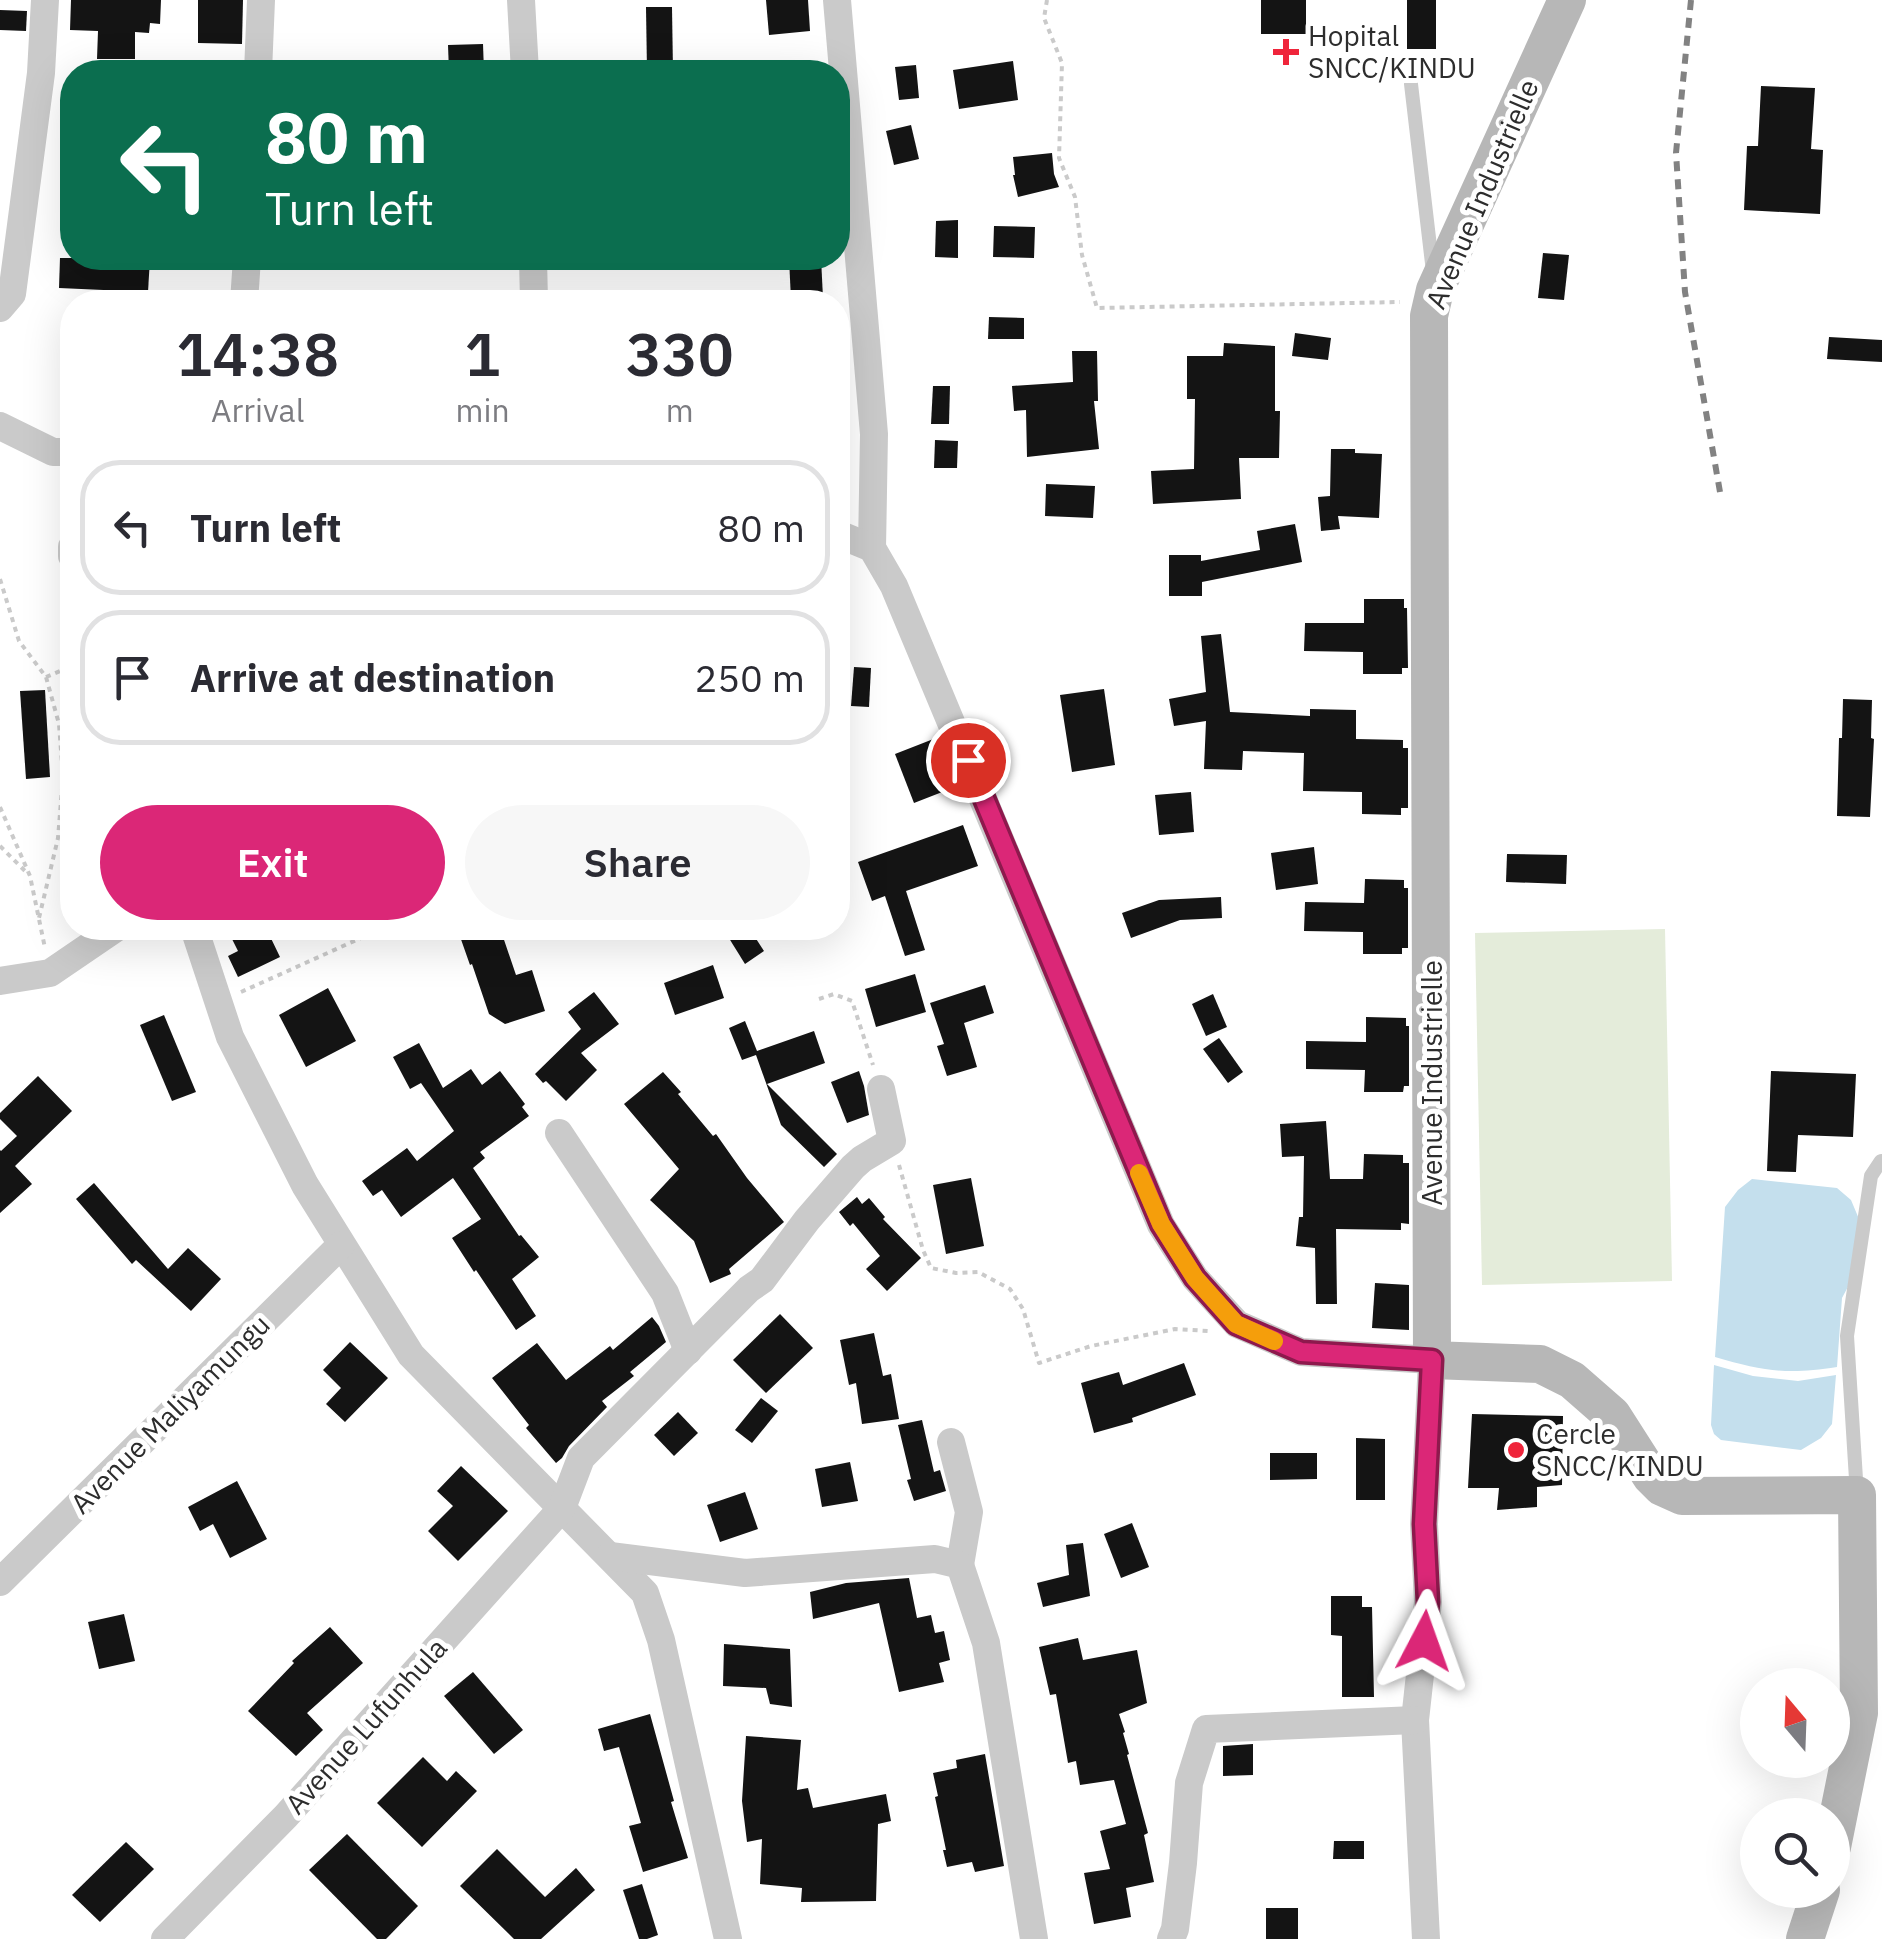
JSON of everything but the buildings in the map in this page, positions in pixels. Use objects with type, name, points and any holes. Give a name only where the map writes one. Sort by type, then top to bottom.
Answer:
[{"type":"street","points":[[0,308],[12,294],[41,73],[46,0]]},
{"type":"street","points":[[259,60],[262,0]]},
{"type":"street","points":[[521,0],[525,60]]},
{"type":"street","points":[[837,0],[842,60]]},
{"type":"street","name":"Avenue Industrielle","points":[[1432,1360],[1428,316],[1567,0]]},
{"type":"street","points":[[850,152],[874,434],[872,548],[894,586],[1161,1224],[1195,1278],[1236,1324],[1301,1352],[1540,1364],[1572,1380],[1612,1414],[1651,1476],[1662,1487],[1682,1496],[1856,1496],[1858,1713],[1841,1798]]},
{"type":"street","points":[[0,426],[60,452]]},
{"type":"street","points":[[850,539],[872,548]]},
{"type":"street","points":[[0,981],[50,972],[98,940]]},
{"type":"street","points":[[198,940],[230,1037],[304,1185],[411,1355],[645,1593],[661,1640],[728,1939]]},
{"type":"street","points":[[562,1508],[580,1458],[762,1280],[853,1167],[892,1141],[880,1089]]},
{"type":"street","points":[[559,1134],[665,1292],[688,1351]]},
{"type":"street","name":"Avenue Maliyamungu","points":[[0,1582],[341,1245]]},
{"type":"street","points":[[1426,1939],[1415,1720],[1428,1602],[1424,1524],[1432,1360]]},
{"type":"street","points":[[952,1442],[969,1512],[960,1564],[986,1643],[1034,1939]]},
{"type":"street","name":"Avenue Lufunhula","points":[[165,1939],[286,1816],[562,1508]]},
{"type":"street","points":[[610,1556],[745,1573],[935,1560],[960,1564]]},
{"type":"street","points":[[1171,1939],[1183,1863],[1189,1783],[1206,1729],[1415,1720]]},
{"type":"street","points":[[1805,1939],[1814,1908]]},
{"type":"lane","points":[[1411,84],[1434,296]]},
{"type":"lane","points":[[1856,1496],[1847,1336],[1871,1176],[1881,1161]]},
{"type":"path","points":[[1047,0],[1044,18],[1062,63],[1059,158],[1075,197],[1082,255],[1097,308],[1434,296]]},
{"type":"path","points":[[0,580],[19,641],[46,677],[60,742]]},
{"type":"path","points":[[46,677],[60,671]]},
{"type":"path","points":[[0,808],[30,876],[50,972]]},
{"type":"path","points":[[39,918],[58,838],[60,808]]},
{"type":"path","points":[[0,846],[30,876]]},
{"type":"path","points":[[219,1002],[356,940]]},
{"type":"path","points":[[818,999],[834,994],[852,1000],[880,1089]]},
{"type":"path","points":[[892,1141],[931,1268],[956,1274],[978,1272],[1010,1289],[1023,1309],[1039,1362],[1092,1346],[1175,1329]]},
{"type":"green space","points":[[1665,929],[1672,1281],[1482,1285],[1475,933]]},
{"type":"water","points":[[1752,1179],[1837,1188],[1851,1200],[1859,1219],[1858,1268],[1842,1298],[1837,1367],[1775,1370],[1715,1357],[1725,1207]]},
{"type":"water","points":[[1714,1365],[1753,1376],[1798,1381],[1836,1375],[1832,1424],[1821,1438],[1801,1450],[1721,1440],[1711,1425]]},
{"type":"railway","points":[[1691,0],[1676,153],[1685,292],[1720,492]]},
{"type":"slow traffic","points":[[1139,1173],[1161,1224],[1195,1278],[1236,1324],[1274,1341]]},
{"type":"place","name":"Hopital SNCC/KINDU","points":[[1286,52]]},
{"type":"place","name":"Cercle SNCC/KINDU","points":[[1516,1450]]},
{"type":"route","points":[[968,760],[1161,1224],[1195,1278],[1236,1324],[1301,1352],[1432,1360],[1424,1524],[1428,1602],[1424,1641]]}]
